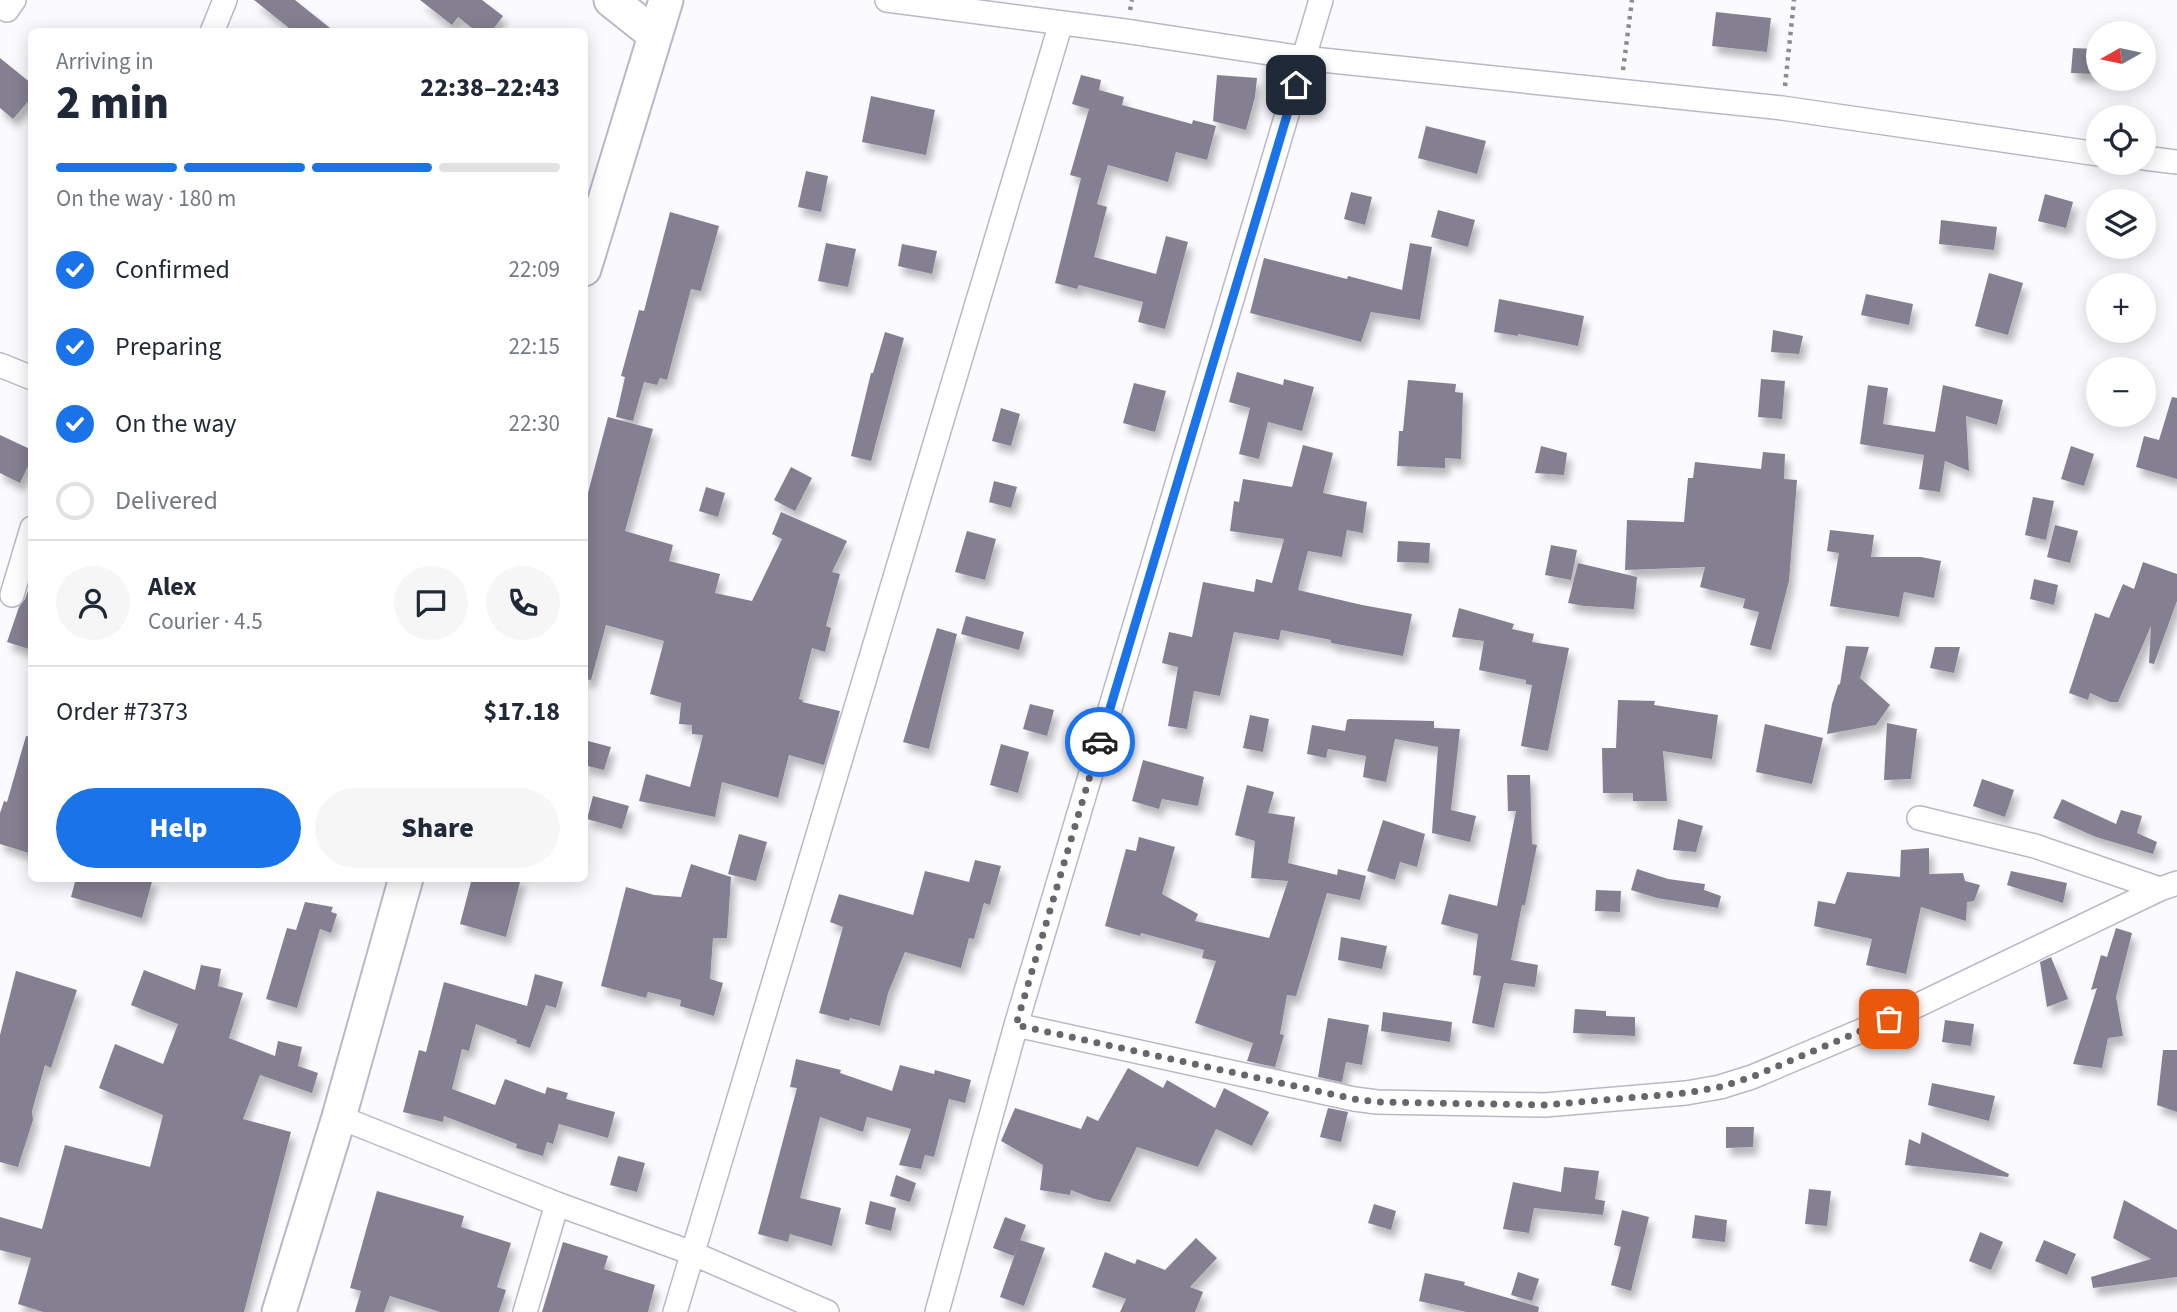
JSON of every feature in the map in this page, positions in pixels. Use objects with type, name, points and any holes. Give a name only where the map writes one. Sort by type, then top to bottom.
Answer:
[{"type":"main road","points":[[611,0],[655,35]]},
{"type":"main road","points":[[588,256],[666,0]]},
{"type":"main road","points":[[279,1312],[339,1117],[405,882]]},
{"type":"street","points":[[887,0],[1303,58],[1782,108],[2086,152]]},
{"type":"street","points":[[937,1312],[1016,1025],[1321,0]]},
{"type":"street","points":[[213,28],[220,2]]},
{"type":"street","points":[[676,1312],[1061,23]]},
{"type":"street","points":[[2156,159],[2177,162]]},
{"type":"street","points":[[0,365],[28,376]]},
{"type":"street","points":[[12,595],[28,541]]},
{"type":"street","points":[[1919,818],[2035,846],[2169,886]]},
{"type":"street","points":[[1016,1025],[1377,1102],[1545,1105],[1686,1093],[1720,1087],[1752,1077],[1889,1019],[2169,886]]},
{"type":"street","points":[[339,1117],[557,1204],[692,1253],[827,1312]]},
{"type":"street","points":[[525,1312],[557,1204]]},
{"type":"path","points":[[1620,91],[1632,0]]},
{"type":"path","points":[[1782,108],[1794,0]]},
{"type":"building","points":[[254,0],[295,0],[330,28],[289,28]]},
{"type":"building","points":[[420,0],[482,0],[503,16],[494,28],[472,28],[458,17],[452,25]]},
{"type":"building","points":[[1716,12],[1771,18],[1767,52],[1712,46]]},
{"type":"building","points":[[2073,48],[2086,49],[2086,74],[2071,73]]},
{"type":"building","points":[[0,58],[28,81],[28,102],[13,119],[0,108]]},
{"type":"building","points":[[1081,75],[1101,80],[1099,90],[1124,97],[1122,105],[1192,124],[1193,120],[1216,126],[1207,160],[1176,152],[1168,182],[1108,165],[1097,204],[1107,207],[1094,257],[1156,274],[1166,236],[1188,242],[1165,329],[1138,322],[1143,302],[1079,285],[1077,289],[1055,283],[1081,178],[1070,175],[1089,109],[1072,104]]},
{"type":"building","points":[[1217,75],[1257,78],[1246,130],[1213,121]]},
{"type":"building","points":[[871,96],[935,110],[926,155],[862,142]]},
{"type":"building","points":[[1426,126],[1486,141],[1477,174],[1418,158]]},
{"type":"building","points":[[806,171],[828,176],[821,212],[798,207]]},
{"type":"building","points":[[1351,192],[1372,197],[1365,225],[1344,219]]},
{"type":"building","points":[[2045,194],[2073,202],[2066,228],[2038,221]]},
{"type":"building","points":[[1438,210],[1475,220],[1468,247],[1431,237]]},
{"type":"building","points":[[670,212],[719,226],[701,291],[691,289],[667,380],[660,378],[657,385],[644,382],[633,421],[616,417],[625,377],[621,376],[639,310],[644,311]]},
{"type":"building","points":[[1941,220],[1997,227],[1994,250],[1939,244]]},
{"type":"building","points":[[826,243],[856,249],[848,287],[818,281]]},
{"type":"building","points":[[1410,243],[1432,247],[1420,320],[1371,312],[1361,342],[1250,313],[1264,258],[1402,290]]},
{"type":"building","points":[[902,244],[937,251],[932,274],[898,266]]},
{"type":"building","points":[[1989,273],[2023,283],[2008,335],[1975,326]]},
{"type":"building","points":[[1866,294],[1913,304],[1909,325],[1861,315]]},
{"type":"building","points":[[1499,299],[1584,316],[1578,346],[1494,332]]},
{"type":"building","points":[[1773,330],[1803,336],[1799,354],[1771,352]]},
{"type":"building","points":[[885,332],[904,338],[871,461],[851,456],[871,373]]},
{"type":"building","points":[[1237,372],[1283,385],[1284,379],[1314,387],[1302,431],[1268,422],[1259,459],[1239,454],[1250,408],[1229,402]]},
{"type":"building","points":[[1761,379],[1785,381],[1782,419],[1758,417]]},
{"type":"building","points":[[1408,380],[1456,384],[1455,392],[1463,393],[1461,459],[1445,458],[1445,468],[1397,466],[1399,431],[1403,431]]},
{"type":"building","points":[[1134,383],[1166,391],[1155,432],[1123,423]]},
{"type":"building","points":[[1868,385],[1888,388],[1883,424],[1935,432],[1943,385],[2003,400],[1997,425],[1966,416],[1969,471],[1945,461],[1940,492],[1919,489],[1924,455],[1860,444]]},
{"type":"building","points":[[2172,397],[2177,398],[2177,479],[2136,467],[2144,436],[2159,440]]},
{"type":"building","points":[[1001,408],[1020,414],[1011,446],[992,441]]},
{"type":"building","points":[[608,417],[653,429],[625,531],[673,545],[669,561],[720,574],[715,593],[752,601],[782,539],[772,534],[781,512],[847,541],[832,572],[840,574],[826,626],[831,628],[825,652],[812,648],[799,699],[840,711],[824,765],[789,755],[778,798],[722,782],[715,817],[639,801],[646,774],[690,787],[703,735],[692,734],[692,725],[679,724],[681,703],[650,694],[664,641],[606,625],[591,680],[588,680],[588,493]]},
{"type":"building","points":[[0,435],[28,448],[28,466],[20,483],[0,473]]},
{"type":"building","points":[[1303,445],[1333,453],[1323,493],[1367,502],[1363,533],[1347,530],[1342,557],[1308,551],[1298,590],[1412,614],[1403,656],[1331,643],[1331,640],[1281,630],[1279,640],[1234,632],[1220,696],[1194,691],[1187,729],[1168,726],[1178,667],[1162,663],[1169,632],[1192,637],[1203,582],[1254,592],[1256,579],[1272,583],[1284,539],[1230,531],[1234,501],[1239,502],[1243,479],[1292,487]]},
{"type":"building","points":[[1541,446],[1567,453],[1564,475],[1535,473]]},
{"type":"building","points":[[2071,446],[2094,454],[2084,486],[2061,479]]},
{"type":"building","points":[[1763,452],[1785,454],[1784,479],[1797,480],[1789,581],[1771,650],[1750,645],[1759,612],[1743,608],[1745,599],[1700,587],[1705,567],[1625,570],[1627,520],[1684,522],[1688,478],[1693,478],[1695,462],[1761,469]]},
{"type":"building","points":[[791,467],[812,478],[795,511],[774,500]]},
{"type":"building","points":[[994,481],[1017,487],[1011,508],[989,502]]},
{"type":"building","points":[[706,487],[725,493],[718,517],[699,511]]},
{"type":"building","points":[[2033,497],[2054,501],[2046,540],[2025,535]]},
{"type":"building","points":[[2055,525],[2078,531],[2070,563],[2047,557]]},
{"type":"building","points":[[1830,530],[1874,535],[1871,557],[1921,557],[1941,561],[1934,598],[1904,592],[1899,617],[1830,606],[1839,553],[1827,551]]},
{"type":"building","points":[[967,531],[996,539],[985,580],[955,572]]},
{"type":"building","points":[[1398,541],[1430,543],[1429,563],[1397,562]]},
{"type":"building","points":[[1551,545],[1577,550],[1571,580],[1545,575]]},
{"type":"building","points":[[2143,562],[2177,574],[2177,601],[2154,664],[2149,663],[2151,626],[2118,702],[2110,702],[2090,693],[2088,700],[2069,693],[2095,613],[2109,618],[2123,584],[2134,589]]},
{"type":"building","points":[[1578,563],[1637,577],[1634,609],[1568,603]]},
{"type":"building","points":[[2034,579],[2058,585],[2054,605],[2030,599]]},
{"type":"building","points":[[28,590],[28,649],[7,642],[19,607]]},
{"type":"building","points":[[1459,608],[1514,624],[1512,629],[1534,634],[1532,642],[1569,648],[1548,751],[1521,746],[1532,685],[1526,684],[1526,680],[1479,670],[1484,641],[1452,637]]},
{"type":"building","points":[[966,616],[1024,632],[1019,650],[961,634]]},
{"type":"building","points":[[937,628],[957,634],[929,749],[903,742]]},
{"type":"building","points":[[1846,646],[1869,647],[1860,678],[1890,705],[1876,725],[1827,734],[1832,704],[1840,684]]},
{"type":"building","points":[[1935,647],[1960,647],[1954,673],[1930,668]]},
{"type":"building","points":[[1618,700],[1655,701],[1654,705],[1718,715],[1712,759],[1663,751],[1667,801],[1633,801],[1633,793],[1603,793],[1602,748],[1616,748]]},
{"type":"building","points":[[1030,704],[1054,710],[1047,736],[1023,729]]},
{"type":"building","points":[[1250,715],[1269,719],[1263,752],[1243,748]]},
{"type":"building","points":[[1349,719],[1434,721],[1434,728],[1460,729],[1451,810],[1476,816],[1470,842],[1432,833],[1438,747],[1395,739],[1386,782],[1363,777],[1366,756],[1328,749],[1326,758],[1307,754],[1312,725],[1345,731]]},
{"type":"building","points":[[1887,723],[1917,729],[1911,779],[1884,780]]},
{"type":"building","points":[[1765,724],[1823,738],[1812,784],[1756,772]]},
{"type":"building","points":[[28,736],[28,853],[0,844],[0,813],[4,801],[7,802]]},
{"type":"building","points":[[588,741],[611,747],[604,770],[588,766]]},
{"type":"building","points":[[1001,744],[1029,752],[1018,793],[990,785]]},
{"type":"building","points":[[1143,760],[1204,777],[1198,806],[1162,799],[1159,809],[1132,801]]},
{"type":"building","points":[[1507,775],[1530,775],[1532,844],[1537,845],[1511,960],[1538,965],[1535,987],[1504,983],[1494,1028],[1472,1023],[1481,976],[1473,975],[1478,934],[1441,924],[1449,894],[1497,906],[1516,811],[1508,811]]},
{"type":"building","points":[[1982,779],[2014,790],[2005,817],[1973,806]]},
{"type":"building","points":[[1247,785],[1274,792],[1268,813],[1295,817],[1288,863],[1337,875],[1338,869],[1366,876],[1360,900],[1327,893],[1296,996],[1287,995],[1280,1034],[1284,1035],[1275,1067],[1247,1061],[1253,1043],[1195,1023],[1216,961],[1202,958],[1204,950],[1105,926],[1126,849],[1136,851],[1139,837],[1175,847],[1162,894],[1198,914],[1195,921],[1269,938],[1288,881],[1251,878],[1255,841],[1235,835]]},
{"type":"building","points":[[593,796],[629,806],[622,829],[588,819]]},
{"type":"building","points":[[2062,799],[2116,824],[2121,810],[2142,816],[2137,833],[2157,842],[2153,854],[2096,837],[2053,818]]},
{"type":"building","points":[[1678,819],[1703,826],[1696,852],[1673,850]]},
{"type":"building","points":[[1383,820],[1425,834],[1417,867],[1400,862],[1395,880],[1367,871]]},
{"type":"building","points":[[739,834],[767,842],[756,881],[728,874]]},
{"type":"building","points":[[1929,848],[1929,874],[1963,873],[1965,881],[1980,885],[1974,901],[1967,902],[1966,921],[1921,907],[1906,974],[1866,965],[1872,939],[1814,926],[1818,901],[1835,904],[1847,872],[1900,877],[1901,850]]},
{"type":"building","points":[[975,860],[1001,866],[990,905],[984,903],[974,939],[969,938],[961,968],[905,952],[888,993],[880,1026],[819,1013],[843,927],[830,922],[839,894],[913,915],[925,871],[969,882]]},
{"type":"building","points":[[691,864],[731,877],[727,938],[713,938],[710,979],[723,983],[714,1016],[680,1006],[681,1000],[648,992],[646,998],[601,986],[626,887],[654,895],[681,897]]},
{"type":"building","points":[[1637,869],[1668,879],[1705,884],[1704,890],[1721,896],[1718,908],[1657,898],[1631,890]]},
{"type":"building","points":[[2011,871],[2067,883],[2063,903],[2007,885]]},
{"type":"building","points":[[75,882],[152,882],[142,918],[71,897]]},
{"type":"building","points":[[471,882],[520,882],[506,937],[460,924]]},
{"type":"building","points":[[1596,890],[1621,891],[1620,912],[1595,911]]},
{"type":"building","points":[[305,902],[333,907],[331,912],[337,914],[331,933],[320,929],[297,1008],[266,999],[287,928],[296,930]]},
{"type":"building","points":[[2116,928],[2132,933],[2116,997],[2123,1036],[2108,1038],[2102,1068],[2073,1064],[2097,988],[2091,990],[2101,955],[2107,957]]},
{"type":"building","points":[[1341,937],[1387,946],[1382,969],[1338,960]]},
{"type":"building","points":[[2051,957],[2068,999],[2047,1007],[2040,962]]},
{"type":"building","points":[[201,965],[221,969],[218,986],[243,993],[229,1038],[275,1056],[278,1041],[302,1047],[298,1066],[318,1073],[312,1093],[260,1075],[243,1119],[291,1132],[244,1312],[43,1312],[18,1304],[31,1258],[0,1250],[0,1217],[42,1229],[65,1145],[150,1167],[163,1115],[99,1088],[115,1044],[163,1064],[178,1024],[131,1005],[144,970],[195,990]]},
{"type":"building","points":[[16,971],[77,990],[51,1068],[45,1065],[32,1111],[33,1120],[18,1167],[0,1162],[0,1035]]},
{"type":"building","points":[[535,974],[563,982],[556,1008],[546,1005],[530,1048],[476,1024],[469,1051],[462,1049],[452,1089],[495,1105],[505,1079],[545,1094],[547,1087],[568,1093],[566,1099],[615,1112],[608,1138],[559,1124],[553,1144],[547,1142],[543,1156],[516,1148],[517,1144],[444,1116],[443,1122],[403,1112],[419,1050],[426,1052],[444,982],[527,1006]]},
{"type":"building","points":[[1575,1009],[1606,1011],[1606,1016],[1635,1017],[1635,1036],[1573,1033]]},
{"type":"building","points":[[1383,1012],[1452,1022],[1450,1042],[1381,1031]]},
{"type":"building","points":[[1328,1018],[1369,1025],[1362,1065],[1346,1062],[1342,1082],[1318,1077]]},
{"type":"building","points":[[1945,1020],[1974,1024],[1971,1046],[1942,1042]]},
{"type":"building","points":[[2163,1050],[2177,1050],[2177,1112],[2157,1105]]},
{"type":"building","points":[[796,1059],[841,1070],[840,1073],[892,1091],[900,1065],[934,1074],[935,1070],[971,1080],[965,1103],[949,1099],[934,1157],[925,1155],[921,1169],[899,1165],[911,1129],[867,1117],[863,1132],[820,1117],[800,1198],[841,1208],[832,1246],[790,1234],[788,1242],[758,1234],[797,1088],[790,1087]]},
{"type":"building","points":[[1128,1068],[1163,1088],[1167,1080],[1215,1108],[1224,1088],[1269,1112],[1252,1146],[1216,1129],[1198,1167],[1137,1147],[1110,1202],[1071,1190],[1070,1195],[1040,1190],[1043,1165],[1001,1141],[1015,1108],[1081,1129],[1087,1116],[1098,1121]]},
{"type":"building","points":[[1932,1083],[1995,1096],[1989,1121],[1928,1105]]},
{"type":"building","points":[[1328,1108],[1348,1112],[1341,1142],[1320,1137]]},
{"type":"building","points":[[1726,1127],[1754,1127],[1753,1147],[1726,1148]]},
{"type":"building","points":[[1922,1132],[2009,1174],[2008,1177],[1905,1165],[1909,1139],[1920,1144]]},
{"type":"building","points":[[618,1156],[645,1163],[637,1192],[610,1185]]},
{"type":"building","points":[[1564,1167],[1599,1171],[1595,1199],[1605,1201],[1603,1215],[1534,1208],[1529,1233],[1503,1229],[1513,1182],[1561,1192]]},
{"type":"building","points":[[896,1175],[916,1183],[910,1202],[890,1196]]},
{"type":"building","points":[[1809,1189],[1831,1191],[1827,1226],[1805,1224]]},
{"type":"building","points":[[377,1191],[464,1216],[461,1227],[511,1243],[497,1287],[506,1290],[499,1312],[440,1312],[390,1296],[384,1312],[355,1312],[361,1291],[350,1288]]},
{"type":"building","points":[[2124,1200],[2177,1230],[2177,1277],[2093,1288],[2091,1277],[2151,1259],[2113,1238]]},
{"type":"building","points":[[870,1201],[896,1208],[891,1231],[865,1224]]},
{"type":"building","points":[[1374,1204],[1396,1211],[1391,1230],[1368,1223]]},
{"type":"building","points":[[1622,1210],[1649,1217],[1631,1291],[1611,1285],[1621,1247],[1614,1245]]},
{"type":"building","points":[[1695,1215],[1727,1220],[1725,1242],[1692,1238]]},
{"type":"building","points":[[1005,1217],[1026,1225],[1014,1256],[993,1248]]},
{"type":"building","points":[[1980,1232],[2003,1242],[1991,1270],[1969,1261]]},
{"type":"building","points":[[1196,1238],[1217,1258],[1190,1287],[1203,1292],[1195,1312],[1120,1312],[1126,1299],[1092,1287],[1105,1252],[1135,1264],[1137,1259],[1165,1270]]},
{"type":"building","points":[[1020,1240],[1045,1248],[1024,1306],[1000,1297]]},
{"type":"building","points":[[2044,1240],[2076,1254],[2067,1275],[2035,1261]]},
{"type":"building","points":[[563,1242],[608,1256],[604,1269],[655,1285],[648,1312],[542,1312]]},
{"type":"building","points":[[1518,1272],[1539,1279],[1532,1301],[1511,1295]]},
{"type":"building","points":[[1425,1273],[1465,1282],[1464,1285],[1539,1307],[1538,1312],[1466,1312],[1419,1301]]},
{"type":"way so far","points":[[1100,742],[1016,1025],[1354,1099],[1377,1102],[1545,1105],[1686,1093],[1720,1087],[1752,1077],[1889,1019]]},
{"type":"route","points":[[1100,742],[1296,85]]}]
